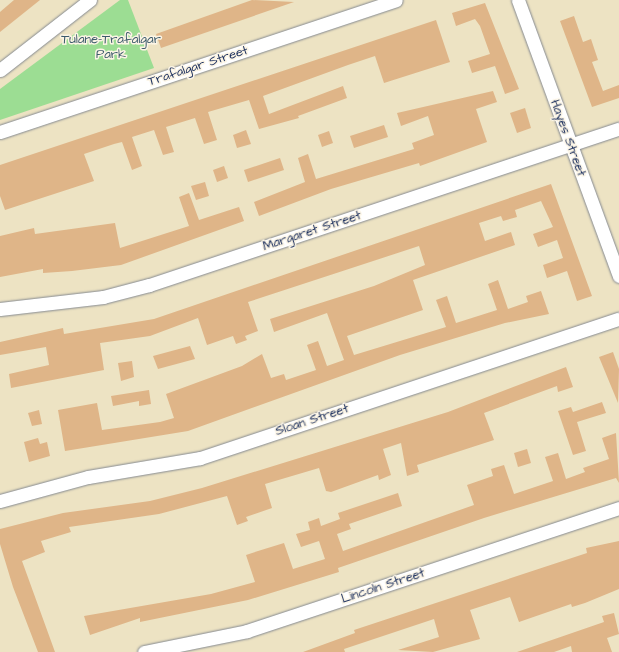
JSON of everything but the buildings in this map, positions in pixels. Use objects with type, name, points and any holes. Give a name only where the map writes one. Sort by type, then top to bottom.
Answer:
[{"type":"street","points":[[0,70],[90,0]]},
{"type":"street","name":"Trafalgar Street","points":[[0,132],[396,0]]},
{"type":"street","name":"Hayes Street","points":[[518,0],[619,276]]},
{"type":"street","name":"Margaret Street","points":[[0,310],[103,297],[149,285],[619,129]]},
{"type":"street","name":"Sloan Street","points":[[0,501],[88,477],[148,470],[200,458],[619,319]]},
{"type":"street","name":"Lincoln Street","points":[[144,652],[247,631],[619,508]]},
{"type":"green space","name":"Tulane-Trafalgar Park","points":[[120,0],[128,0],[154,68],[0,120],[0,89]]}]
